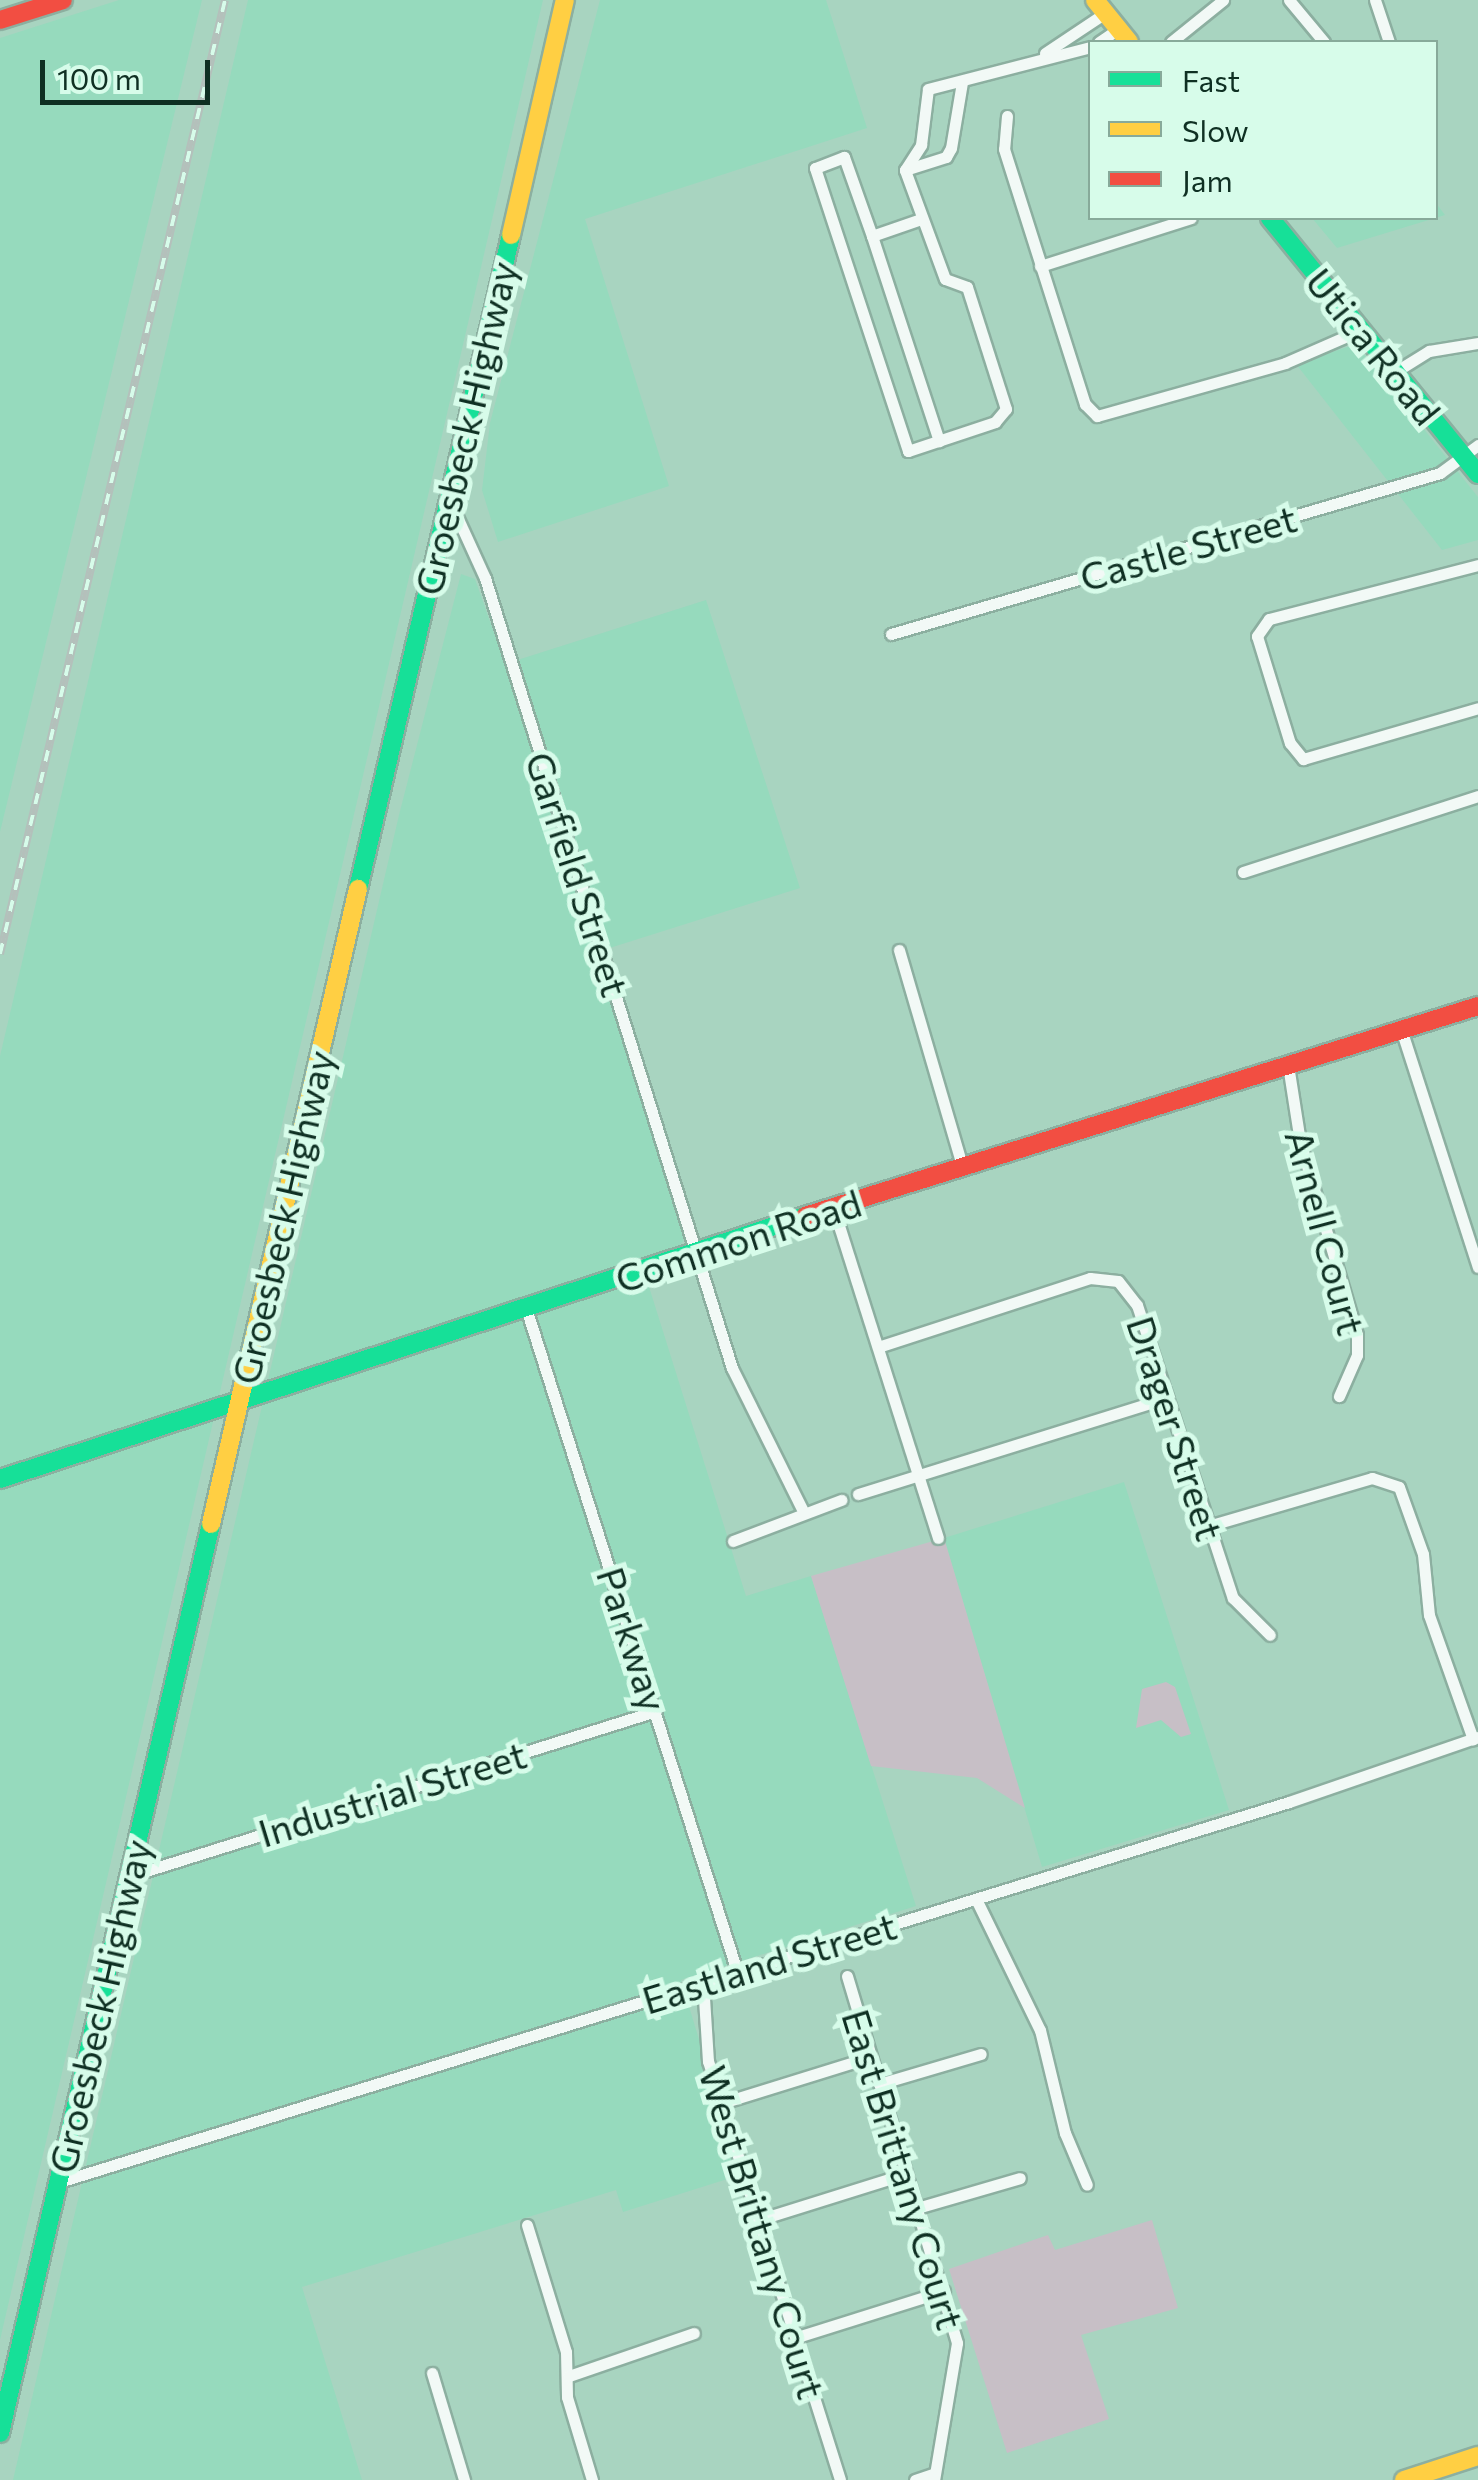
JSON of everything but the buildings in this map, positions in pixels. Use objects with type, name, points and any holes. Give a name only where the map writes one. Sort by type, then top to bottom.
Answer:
[{"type":"main road","points":[[0,20],[63,0]]},
{"type":"main road","name":"Groesbeck Highway","points":[[0,2434],[564,0]]},
{"type":"main road","points":[[1100,6],[1124,36]]},
{"type":"main road","name":"Utica Road","points":[[1272,220],[1395,372],[1471,450],[1478,474]]},
{"type":"main road","name":"Common Road","points":[[0,1479],[834,1210],[962,1165],[1478,1006]]},
{"type":"main road","points":[[1405,2480],[1478,2456]]},
{"type":"street","points":[[1173,40],[1223,0]]},
{"type":"street","points":[[1289,0],[1322,40]]},
{"type":"street","points":[[1375,0],[1387,40]]},
{"type":"street","points":[[1045,54],[1055,40],[1100,6]]},
{"type":"street","points":[[939,441],[844,157],[815,168],[908,451],[939,441],[996,422],[1006,409],[967,287],[944,278],[906,170],[921,145],[928,88],[962,82],[1045,54],[1062,56],[1088,47]]},
{"type":"street","points":[[906,170],[946,156],[951,148],[962,82]]},
{"type":"street","points":[[1007,116],[1004,150],[1085,404],[1096,416],[1285,364],[1361,330]]},
{"type":"street","points":[[872,236],[921,219]]},
{"type":"street","points":[[1040,266],[1185,220]]},
{"type":"street","points":[[1395,372],[1423,353],[1478,343]]},
{"type":"street","name":"Castle Street","points":[[891,634],[1440,472],[1471,450]]},
{"type":"street","name":"Garfield Street","points":[[448,499],[485,578],[732,1368],[804,1512]]},
{"type":"street","points":[[1478,565],[1269,620],[1258,636],[1290,743],[1303,759],[1478,708]]},
{"type":"street","points":[[1243,872],[1478,796]]},
{"type":"street","points":[[899,950],[962,1165]]},
{"type":"street","points":[[1401,1029],[1478,1267]]},
{"type":"street","name":"Arnell Court","points":[[1288,1065],[1300,1142],[1357,1336],[1357,1356],[1339,1396]]},
{"type":"street","points":[[834,1210],[938,1538]]},
{"type":"street","name":"Drager Street","points":[[878,1347],[1090,1278],[1109,1278],[1126,1287],[1137,1305],[1233,1598],[1270,1635]]},
{"type":"street","name":"Parkway","points":[[526,1308],[737,1971]]},
{"type":"street","points":[[858,1494],[1167,1398]]},
{"type":"street","points":[[1208,1526],[1372,1478],[1398,1487],[1423,1554],[1428,1615],[1475,1738]]},
{"type":"street","points":[[733,1541],[841,1500]]},
{"type":"street","name":"Industrial Street","points":[[130,1876],[656,1712]]},
{"type":"street","name":"Eastland Street","points":[[58,2182],[976,1899],[1475,1738]]},
{"type":"street","points":[[976,1899],[1040,2030],[1065,2133],[1086,2185]]},
{"type":"street","name":"East Brittany Court","points":[[846,1976],[957,2343],[933,2477]]},
{"type":"street","name":"West Brittany Court","points":[[702,1982],[702,2039],[840,2480]]},
{"type":"street","points":[[879,2084],[980,2054]]},
{"type":"street","points":[[722,2103],[871,2058]]},
{"type":"street","points":[[758,2220],[905,2174]]},
{"type":"street","points":[[917,2208],[1020,2178]]},
{"type":"street","points":[[526,2225],[569,2376],[566,2397],[592,2480]]},
{"type":"street","points":[[796,2337],[944,2291]]},
{"type":"street","points":[[569,2376],[694,2333]]},
{"type":"street","points":[[432,2374],[464,2480]]},
{"type":"street","points":[[915,2480],[933,2477]]},
{"type":"shaded area","points":[[119,0],[202,0],[0,832],[0,38]]},
{"type":"shaded area","points":[[248,0],[543,0],[0,2340],[0,1056]]},
{"type":"shaded area","points":[[600,0],[826,0],[867,128],[585,219],[669,486],[498,542],[482,490],[490,423]]},
{"type":"shaded area","points":[[1314,220],[1428,220],[1337,248]]},
{"type":"shaded area","points":[[1356,344],[1478,497],[1478,540],[1442,550],[1296,364]]},
{"type":"shaded area","points":[[461,574],[475,579],[505,664],[706,600],[800,888],[597,952],[687,1236],[680,1245],[640,1258],[746,1596],[811,1576],[916,1906],[681,1980],[740,2175],[623,2212],[616,2190],[302,2287],[362,2480],[13,2480],[399,815]]},
{"type":"shaded area","points":[[1124,1482],[1229,1810],[1042,1867],[944,1538]]},
{"type":"shaded area","points":[[944,1538],[1025,1808],[977,1778],[871,1766],[811,1576]]},
{"type":"shaded area","points":[[1166,1682],[1175,1687],[1191,1734],[1181,1737],[1161,1720],[1136,1728],[1142,1689]]},
{"type":"shaded area","points":[[1152,2220],[1178,2308],[1081,2335],[1109,2419],[1007,2453],[949,2269],[1048,2235],[1055,2250]]},
{"type":"railway","points":[[0,954],[225,0]]},
{"type":"traffic: fast","points":[[1272,220],[1478,474]]},
{"type":"traffic: fast","points":[[358,889],[511,235]]},
{"type":"traffic: fast","points":[[0,1479],[805,1216]]},
{"type":"traffic: fast","points":[[0,2433],[211,1524]]},
{"type":"traffic: slow","points":[[511,235],[565,0]]},
{"type":"traffic: slow","points":[[1095,0],[1127,40]]},
{"type":"traffic: slow","points":[[211,1524],[358,889]]},
{"type":"traffic: slow","points":[[1404,2480],[1478,2456]]},
{"type":"traffic: jam","points":[[0,20],[63,0]]},
{"type":"traffic: jam","points":[[805,1216],[1478,1006]]}]
